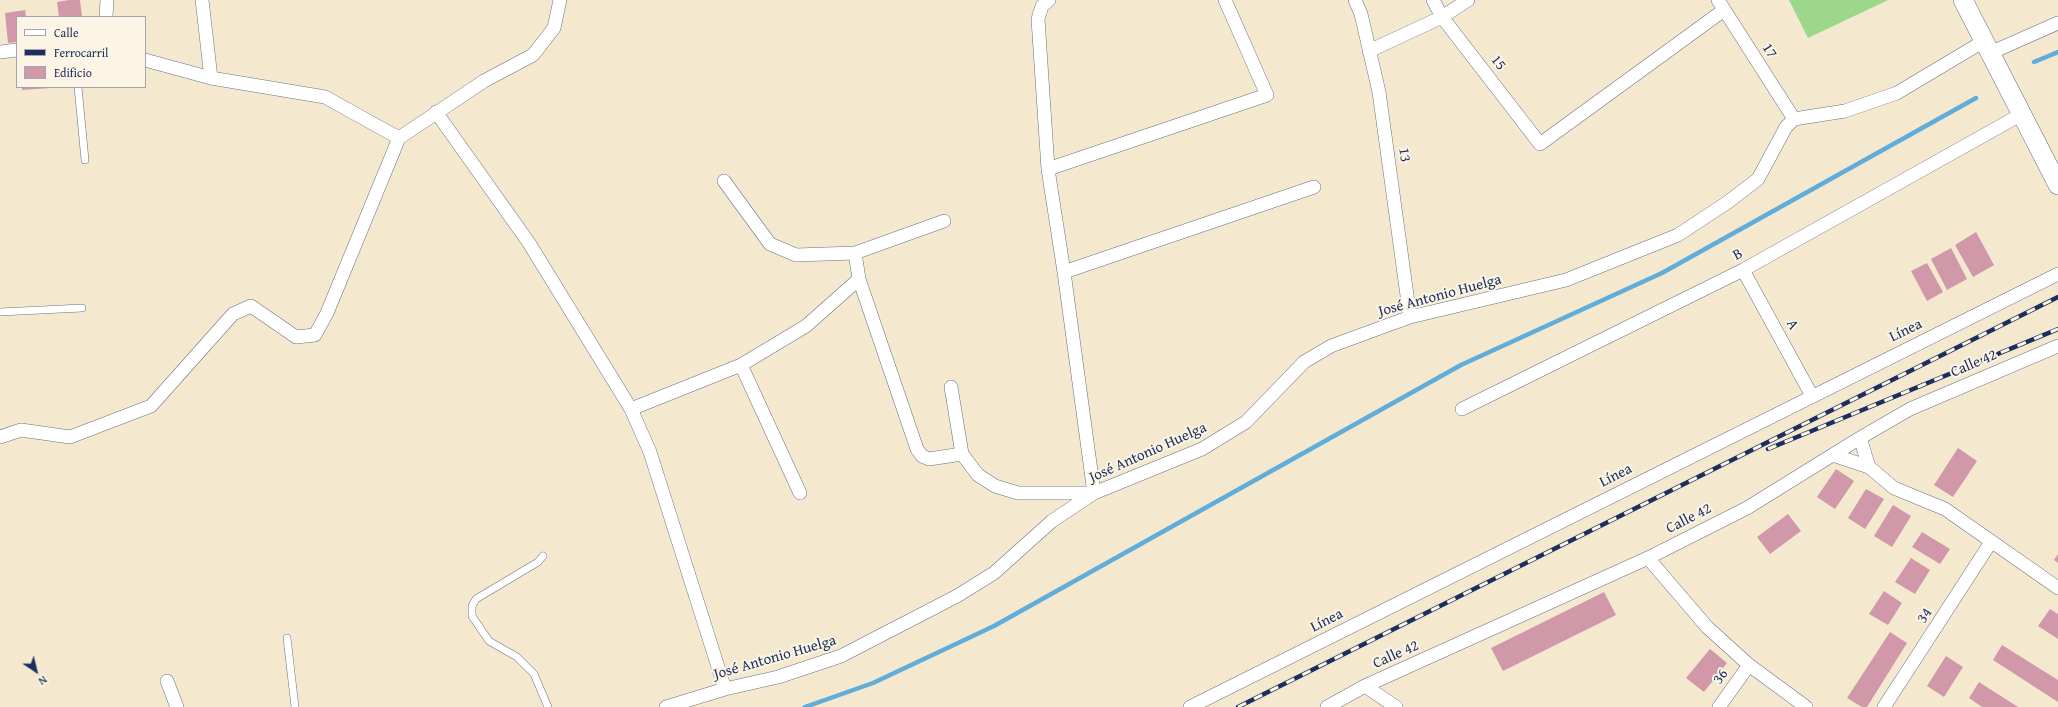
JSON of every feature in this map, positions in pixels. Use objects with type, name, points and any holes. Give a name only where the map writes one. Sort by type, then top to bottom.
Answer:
[{"type":"main road","points":[[1964,0],[2058,185]]},
{"type":"street","points":[[106,16],[107,0]]},
{"type":"street","points":[[202,0],[211,78]]},
{"type":"street","points":[[0,437],[22,430],[70,437],[151,406],[233,314],[251,306],[296,337],[315,335],[327,313],[399,138],[484,81],[533,55],[554,28],[560,0]]},
{"type":"street","points":[[951,387],[962,454],[978,475],[994,486],[1018,493],[1094,493],[1064,272],[1048,169],[1038,19],[1042,6],[1049,0]]},
{"type":"street","points":[[1048,169],[1267,95],[1225,0]]},
{"type":"street","name":"13","points":[[1356,0],[1361,14],[1379,92],[1410,317]]},
{"type":"street","name":"15","points":[[1433,0],[1442,17],[1540,144],[1721,5]]},
{"type":"street","points":[[1369,51],[1442,17],[1468,0]]},
{"type":"street","name":"17","points":[[1721,5],[1794,118]]},
{"type":"street","points":[[1794,118],[1845,111],[1897,92],[1987,47],[2058,23]]},
{"type":"street","points":[[0,52],[16,50]]},
{"type":"street","points":[[146,60],[211,78],[325,97],[399,138]]},
{"type":"street","points":[[436,112],[529,243],[631,410],[650,452],[725,689]]},
{"type":"street","name":"B","points":[[1462,409],[1743,270],[2022,114]]},
{"type":"street","name":"José Antonio Huelga","points":[[666,707],[725,689],[778,677],[841,656],[957,596],[994,573],[1052,521],[1094,493],[1202,449],[1246,422],[1304,362],[1331,346],[1410,317],[1566,280],[1678,235],[1728,202],[1758,179],[1786,127],[1794,118]]},
{"type":"street","points":[[724,181],[770,244],[796,255],[855,253],[944,221]]},
{"type":"street","points":[[1064,272],[1314,187]]},
{"type":"street","points":[[855,253],[859,279],[917,449],[922,456],[929,459],[962,454]]},
{"type":"street","name":"A","points":[[1743,270],[1812,396]]},
{"type":"street","name":"Línea","points":[[1190,707],[2058,274]]},
{"type":"street","points":[[631,410],[741,365],[806,326],[859,279]]},
{"type":"street","name":"Calle 42","points":[[1327,707],[1365,686],[1648,558],[1747,508],[1910,409],[2058,346]]},
{"type":"street","points":[[741,365],[800,493]]},
{"type":"street","points":[[1860,438],[1869,467]]},
{"type":"street","points":[[1833,455],[1869,467],[1894,488],[1944,509],[1957,520],[1992,542],[2058,588]]},
{"type":"street","name":"34","points":[[1884,707],[1992,542]]},
{"type":"street","points":[[1648,558],[1707,627],[1749,665],[1806,707]]},
{"type":"street","name":"36","points":[[1719,707],[1749,665]]},
{"type":"street","points":[[167,681],[177,707]]},
{"type":"street","points":[[1365,686],[1396,707]]},
{"type":"lane","points":[[78,88],[85,160]]},
{"type":"lane","points":[[0,312],[82,308]]},
{"type":"lane","points":[[543,556],[538,562],[476,599],[472,606],[472,616],[489,641],[518,657],[534,674],[548,707]]},
{"type":"lane","points":[[287,638],[295,707]]},
{"type":"green space","points":[[1789,0],[1888,0],[1808,38]]},
{"type":"building","points":[[80,0],[82,16],[59,16],[57,2]]},
{"type":"building","points":[[25,10],[26,16],[16,16],[16,42],[8,43],[5,13]]},
{"type":"building","points":[[22,88],[51,88],[22,90]]},
{"type":"building","points":[[1976,232],[1994,265],[1973,277],[1955,245]]},
{"type":"building","points":[[1951,248],[1967,279],[1947,290],[1931,259]]},
{"type":"building","points":[[1927,263],[1943,292],[1927,301],[1911,271]]},
{"type":"building","points":[[1958,448],[1977,461],[1953,497],[1934,485]]},
{"type":"building","points":[[1836,469],[1854,481],[1835,509],[1817,497]]},
{"type":"building","points":[[1866,489],[1884,499],[1865,529],[1848,518]]},
{"type":"building","points":[[1893,505],[1911,516],[1892,547],[1874,536]]},
{"type":"building","points":[[1788,514],[1801,531],[1770,554],[1757,537]]},
{"type":"building","points":[[1922,532],[1950,549],[1940,564],[1912,547]]},
{"type":"building","points":[[2058,554],[2058,563],[2054,560]]},
{"type":"building","points":[[1911,558],[1930,570],[1915,594],[1895,582]]},
{"type":"building","points":[[1884,591],[1902,603],[1888,625],[1869,614]]},
{"type":"building","points":[[1604,592],[1616,615],[1503,671],[1491,648]]},
{"type":"building","points":[[2050,609],[2058,614],[2058,639],[2038,626]]},
{"type":"building","points":[[1890,632],[1907,643],[1867,707],[1862,707],[1847,698]]},
{"type":"building","points":[[2002,645],[2058,680],[2058,702],[1993,660]]},
{"type":"building","points":[[1710,649],[1727,663],[1704,692],[1686,678]]},
{"type":"building","points":[[1946,656],[1963,667],[1944,697],[1927,686]]},
{"type":"building","points":[[1979,682],[2018,707],[1982,707],[1969,698]]},
{"type":"waterway","points":[[2034,62],[2058,52]]},
{"type":"waterway","points":[[805,707],[873,683],[994,626],[1461,365],[1662,273],[1976,98]]},
{"type":"railway","points":[[1238,707],[2058,297]]},
{"type":"railway","points":[[1768,449],[2058,329]]}]
